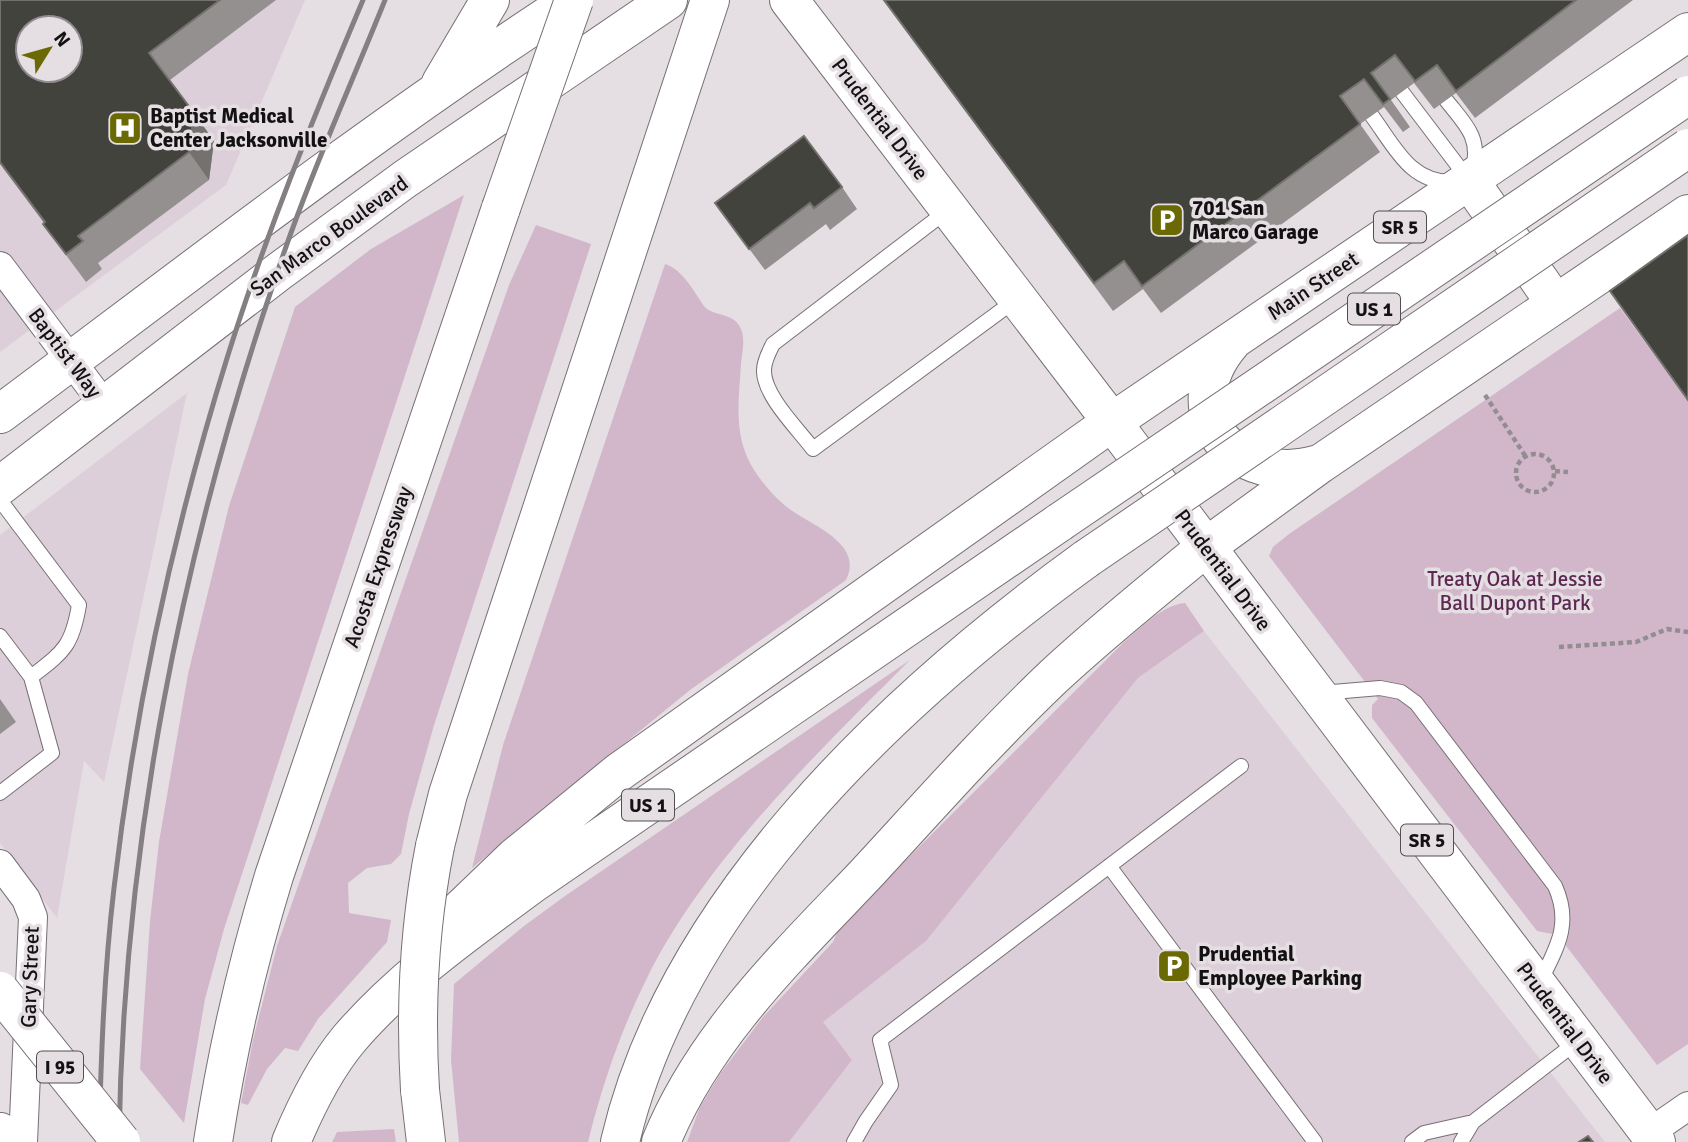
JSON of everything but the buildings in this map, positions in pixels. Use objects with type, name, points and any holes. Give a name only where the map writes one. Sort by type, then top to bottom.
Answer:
[{"type":"main road","points":[[434,94],[490,0]]},
{"type":"main road","points":[[0,414],[434,94],[573,0]]},
{"type":"main road","name":"Acosta Expressway","points":[[213,1142],[236,1017],[274,876],[573,0]]},
{"type":"main road","name":"San Marco Boulevard","points":[[0,486],[277,273],[405,179],[668,0]]},
{"type":"main road","points":[[426,1142],[420,1090],[419,972],[424,909],[435,846],[448,794],[710,0]]},
{"type":"main road","name":"Prudential Drive","points":[[789,0],[1652,1138]]},
{"type":"main road","name":"Main Street","points":[[348,1040],[386,990],[435,934],[497,873],[568,813],[653,748],[1111,422],[1688,32]]},
{"type":"main road","name":"US 1","points":[[291,1142],[316,1089],[348,1040],[400,989],[451,946],[535,883],[1688,95]]},
{"type":"main road","name":"US 1","points":[[620,1142],[642,1071],[669,1006],[725,912],[771,851],[854,757],[914,697],[1006,619],[1086,559],[1688,148]]},
{"type":"main road","points":[[1469,180],[1556,304]]},
{"type":"main road","points":[[662,1142],[681,1098],[710,1052],[793,950],[1027,703],[1094,641],[1206,547],[1320,464],[1688,214]]},
{"type":"main road","points":[[1235,339],[1217,365],[1207,395],[1210,416],[1222,439],[1245,460],[1265,468],[1296,470],[1320,464]]},
{"type":"main road","name":"I 95","points":[[0,991],[121,1142]]},
{"type":"main road","points":[[0,1132],[8,1142]]},
{"type":"street","name":"Baptist Way","points":[[0,266],[105,406]]},
{"type":"street","name":"Gary Street","points":[[0,864],[26,899],[33,917],[23,1142]]},
{"type":"street","points":[[1652,1138],[1688,1106]]},
{"type":"lane","points":[[1402,92],[1469,180]]},
{"type":"lane","points":[[1446,100],[1475,141],[1476,155],[1469,180]]},
{"type":"lane","points":[[1372,116],[1418,174],[1444,182],[1469,180]]},
{"type":"lane","points":[[949,209],[773,344],[764,369],[765,382],[781,407],[813,449],[1017,299]]},
{"type":"lane","points":[[0,500],[79,605],[71,639],[56,657],[31,677]]},
{"type":"lane","points":[[0,636],[31,677],[52,753],[0,793]]},
{"type":"lane","points":[[1316,693],[1380,688],[1401,692],[1416,703],[1555,886],[1564,916],[1560,941],[1538,986]]},
{"type":"lane","points":[[854,1142],[891,1085],[880,1040],[1241,766]]},
{"type":"lane","points":[[1109,866],[1315,1142]]},
{"type":"lane","points":[[1461,1142],[1472,1122],[1578,1040]]},
{"type":"lane","points":[[1412,1142],[1424,1133],[1472,1122]]},
{"type":"path","points":[[1484,395],[1526,457]]},
{"type":"path","points":[[1531,454],[1544,456],[1552,465],[1554,478],[1548,488],[1536,492],[1524,489],[1516,472],[1517,466],[1526,457],[1531,454]]},
{"type":"path","points":[[1554,471],[1568,472]]},
{"type":"path","points":[[1559,647],[1636,642],[1667,629],[1688,632]]},
{"type":"shaded area","name":"Baptist Medical Center Jacksonville","points":[[0,0],[305,0],[226,185],[0,352]]},
{"type":"shaded area","points":[[187,393],[104,782],[84,761],[57,918],[0,843],[0,535]]},
{"type":"shaded area","name":"Prudential Employee Parking","points":[[1204,631],[1605,1142],[789,1142],[852,1060],[822,1022],[926,941],[1138,678]]},
{"type":"green space","points":[[464,195],[224,929],[205,999],[184,1123],[140,1069],[150,921],[159,842],[188,674],[229,506],[295,307],[371,249]]},
{"type":"green space","points":[[536,225],[591,244],[434,725],[409,814],[401,854],[391,864],[367,868],[348,883],[349,913],[391,920],[387,942],[318,1019],[298,1051],[285,1048],[267,1069],[248,1105],[241,1103],[253,1040],[277,946],[509,285]]},
{"type":"green space","points":[[665,264],[682,276],[704,306],[712,312],[733,319],[740,327],[743,340],[739,424],[748,459],[763,482],[781,502],[840,543],[850,566],[846,580],[690,690],[472,868],[503,745]]},
{"type":"green space","name":"Treaty Oak at Jessie Ball Dupont Park","points":[[1620,308],[1688,401],[1688,1044],[1657,1065],[1554,930],[1552,934],[1537,931],[1372,718],[1372,705],[1378,699],[1269,556],[1273,547],[1289,534]]},
{"type":"green space","points":[[1185,603],[1204,631],[1138,678],[926,941],[823,1022],[852,1060],[789,1142],[687,1142],[700,1107],[720,1074],[763,1017],[833,942],[840,926],[1125,641],[1160,612]]},
{"type":"green space","points":[[910,660],[802,770],[731,850],[671,935],[629,1018],[599,1100],[588,1142],[459,1142],[451,1060],[454,984],[565,896]]},
{"type":"green space","points":[[394,1129],[396,1142],[332,1142],[337,1132]]},
{"type":"railway","points":[[99,1142],[104,1015],[114,888],[145,685],[174,552],[208,420],[258,265],[291,176],[363,0]]},
{"type":"railway","points":[[119,1142],[123,1032],[145,812],[163,703],[186,595],[212,487],[276,276],[314,172],[385,0]]},
{"type":"place","name":"Baptist Medical Center Jacksonville","points":[[125,128]]},
{"type":"place","name":"701 San Marco Garage","points":[[1167,220]]},
{"type":"place","name":"Prudential Employee Parking","points":[[1174,966]]}]
